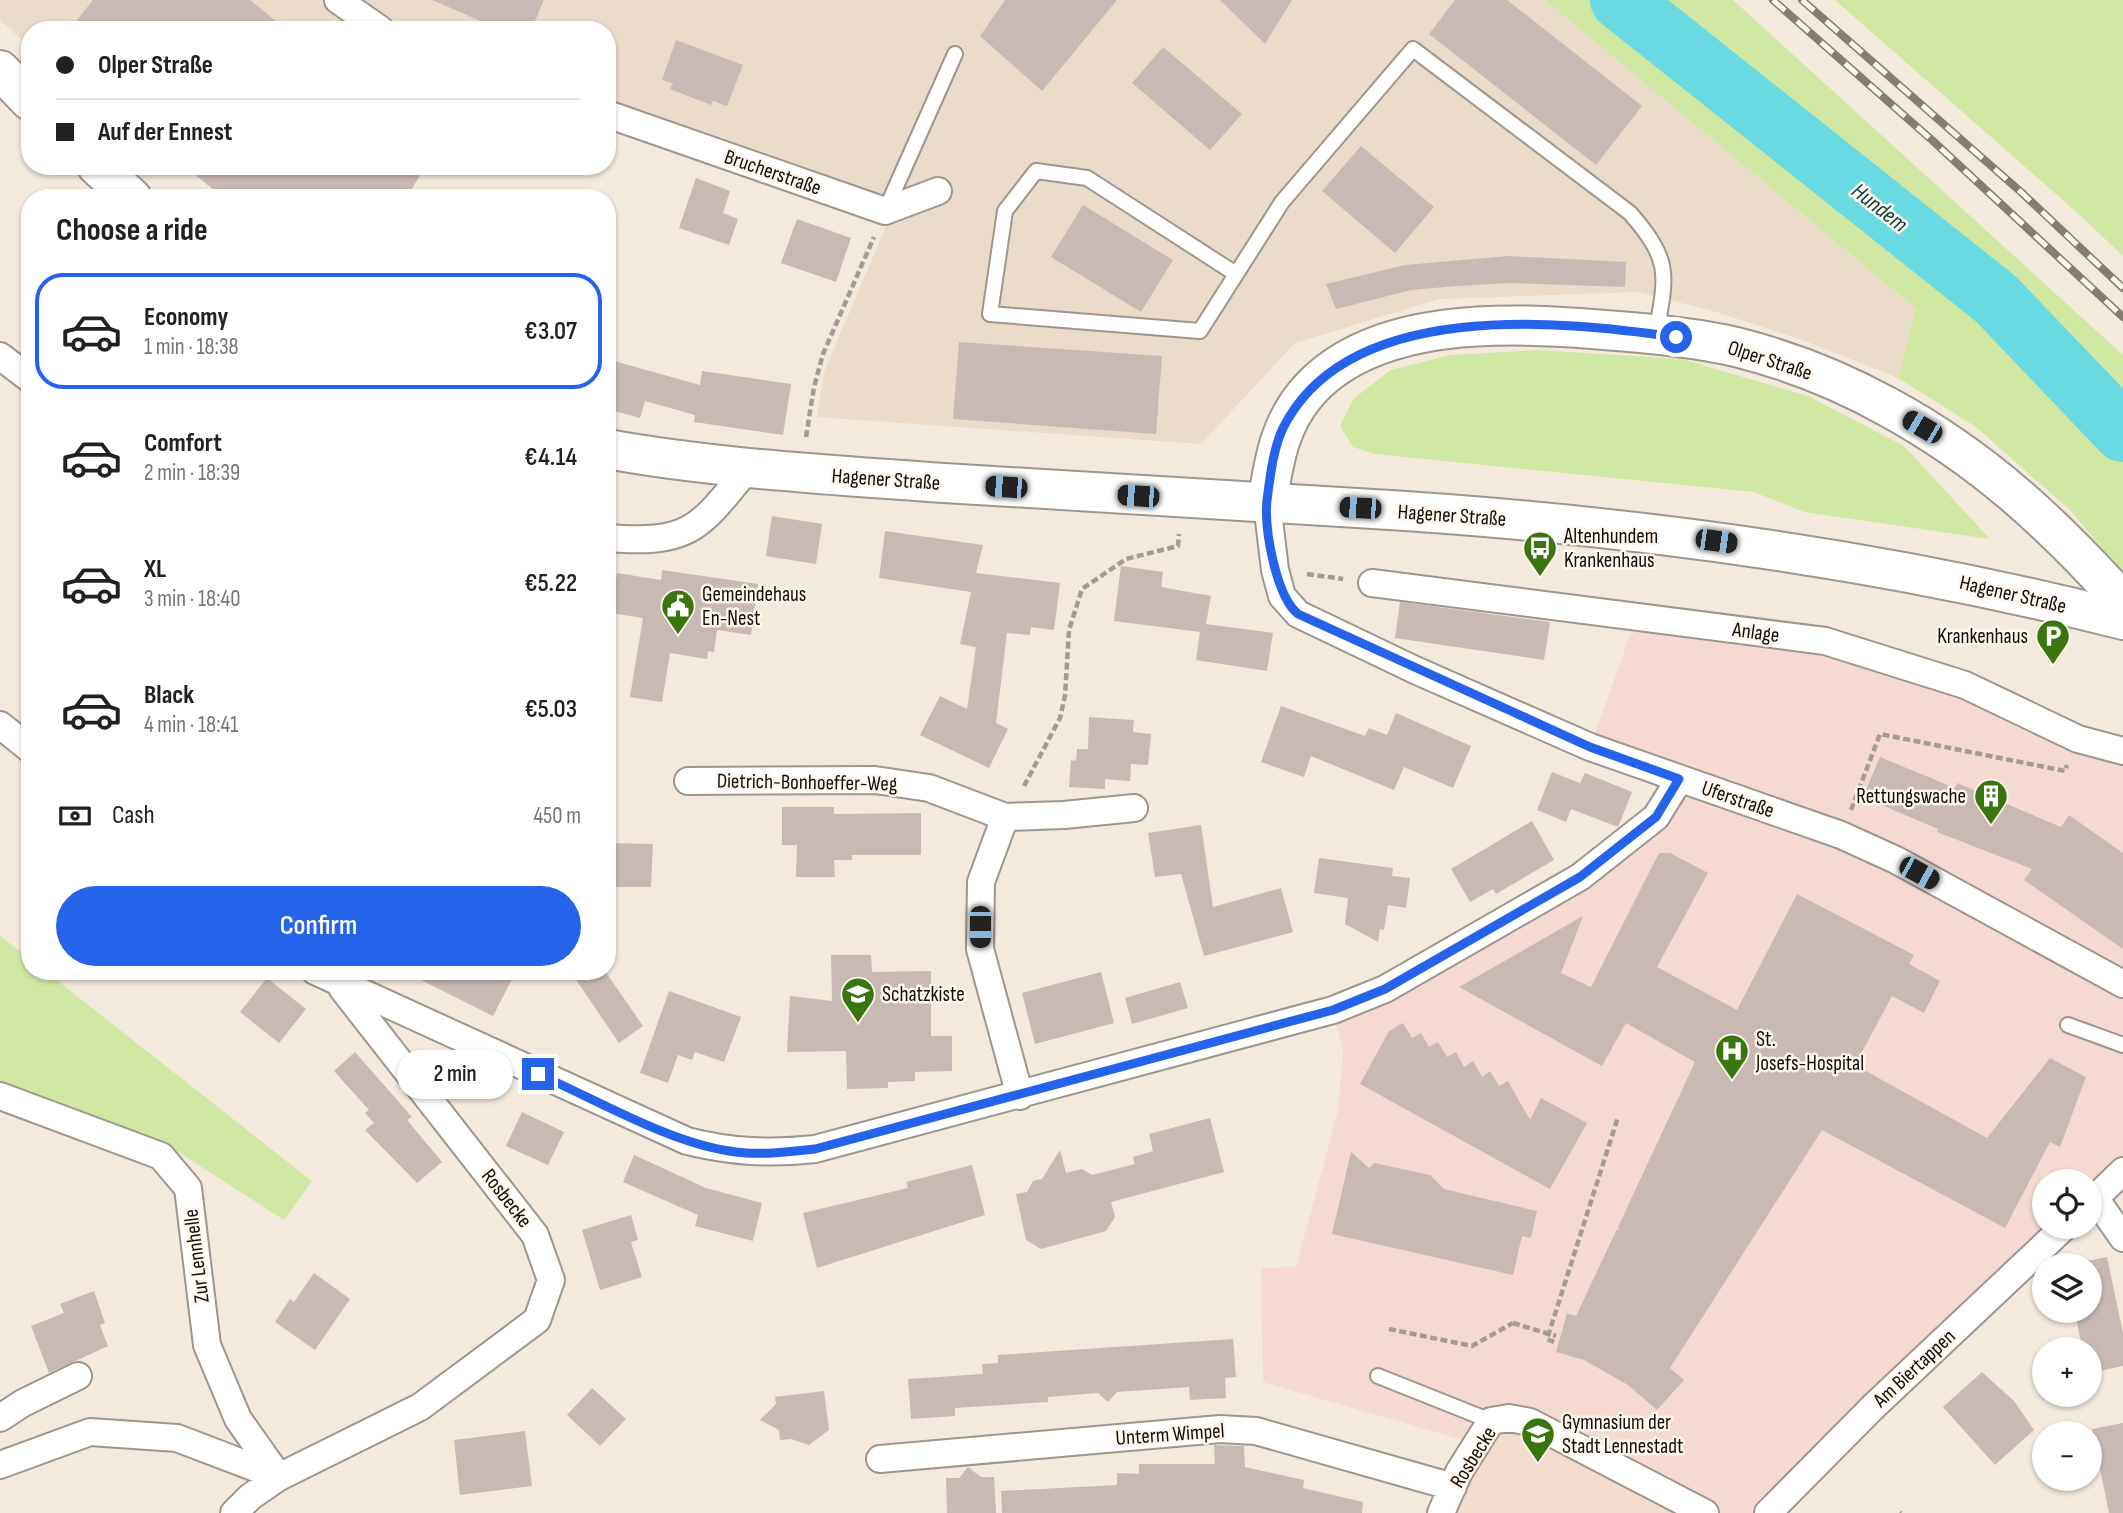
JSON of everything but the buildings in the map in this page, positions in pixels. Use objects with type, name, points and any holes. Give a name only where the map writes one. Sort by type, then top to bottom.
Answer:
[{"type":"main road","points":[[0,70],[21,91]]},
{"type":"main road","points":[[107,175],[122,189]]},
{"type":"main road","name":"Olper Straße","points":[[1267,503],[1278,441],[1284,427],[1305,396],[1321,379],[1355,357],[1386,344],[1438,330],[1494,325],[1550,325],[1656,334],[1735,347],[1784,362],[1886,406],[1940,438],[2007,485],[2069,542],[2123,602]]},
{"type":"main road","name":"Hagener Straße","points":[[616,451],[664,459],[801,473],[1267,503],[1628,530],[1807,555],[1999,588],[2123,620]]},
{"type":"street","points":[[338,0],[368,21]]},
{"type":"street","name":"Brucherstraße","points":[[616,117],[885,211]]},
{"type":"street","points":[[885,211],[938,191]]},
{"type":"street","points":[[0,356],[21,372]]},
{"type":"street","points":[[616,539],[648,541],[680,535],[701,524],[748,468]]},
{"type":"street","name":"Uferstraße","points":[[1267,503],[1275,570],[1282,596],[1298,614],[1590,747],[1841,835],[1896,860],[2123,984]]},
{"type":"street","name":"Anlage","points":[[1372,583],[1825,641],[1965,685],[2078,739],[2123,751]]},
{"type":"street","points":[[0,725],[21,742]]},
{"type":"street","points":[[331,980],[687,1141],[729,1151],[776,1154],[815,1149],[1333,1010],[1385,989],[1580,877],[1656,817],[1679,779]]},
{"type":"street","name":"Dietrich-Bonhoeffer-Weg","points":[[688,781],[875,780],[929,788],[1005,817],[1064,816],[1134,808]]},
{"type":"street","points":[[1005,817],[981,882],[980,949],[1020,1096]]},
{"type":"street","name":"Rosbecke","points":[[234,1513],[250,1497],[279,1477],[421,1407],[537,1320],[551,1280],[535,1235],[329,980]]},
{"type":"street","name":"Zur Lennhelle","points":[[0,1096],[161,1156],[188,1188],[206,1345],[238,1419],[279,1477]]},
{"type":"street","points":[[2102,1191],[2123,1171]]},
{"type":"street","points":[[2102,1212],[2123,1238]]},
{"type":"street","name":"Am Biertappen","points":[[1768,1513],[1873,1407],[2051,1239]]},
{"type":"street","points":[[0,1418],[78,1376]]},
{"type":"street","name":"Rosbecke","points":[[1441,1513],[1491,1421],[1509,1418],[1530,1422],[1704,1513]]},
{"type":"street","name":"Unterm Wimpel","points":[[880,1458],[1220,1429],[1256,1431],[1453,1487]]},
{"type":"street","points":[[0,1465],[90,1432],[177,1438],[279,1477]]},
{"type":"lane","points":[[1236,274],[1087,178],[1036,171],[1005,211],[990,314],[1200,331],[1282,202],[1413,49],[1630,213],[1654,240],[1662,260],[1664,290],[1656,334]]},
{"type":"lane","points":[[885,211],[955,54]]},
{"type":"lane","points":[[2068,1025],[2123,1045]]},
{"type":"lane","points":[[1378,1376],[1491,1421]]},
{"type":"path","points":[[801,473],[814,387],[823,354],[885,211]]},
{"type":"path","points":[[1005,817],[1060,718],[1065,696],[1069,630],[1082,589],[1126,559],[1178,546],[1185,499]]},
{"type":"path","points":[[1275,570],[1372,583]]},
{"type":"path","points":[[1841,835],[1880,734],[2065,771]]},
{"type":"path","points":[[1389,1329],[1472,1346],[1513,1323],[1555,1339],[1547,1339],[1618,1116]]},
{"type":"shaded area","points":[[0,0],[1545,0],[1916,309],[1898,378],[1805,341],[1713,311],[1638,292],[1439,299],[1295,343],[1201,444],[817,417],[824,372],[896,203],[616,106],[616,21],[21,21],[21,39],[0,20]]},
{"type":"shaded area","name":"St. Josefs-Hospital","points":[[1637,616],[1825,641],[2123,751],[2123,1171],[2102,1191],[2102,1169],[2032,1169],[2032,1239],[2052,1239],[2037,1253],[2032,1253],[2032,1258],[1768,1513],[1705,1513],[1509,1418],[1477,1444],[1263,1382],[1261,1268],[1296,1267],[1338,1111],[1343,1051],[1333,1010],[1580,877],[1679,780],[1590,747]]},
{"type":"shaded area","name":"Gymnasium der Stadt Lennestadt","points":[[1509,1418],[1705,1513],[1454,1513],[1470,1481],[1459,1472]]},
{"type":"green space","points":[[1545,0],[1733,0],[2123,355],[2123,573],[2070,510],[1976,427],[1898,378],[1916,309]]},
{"type":"green space","points":[[1835,0],[2123,0],[2123,256],[2082,217]]},
{"type":"green space","points":[[1539,350],[1681,359],[1808,396],[1904,446],[1990,539],[1804,512],[1754,492],[1375,454],[1353,447],[1340,426],[1353,399],[1391,370],[1451,355]]},
{"type":"green space","points":[[0,936],[21,952],[21,980],[56,980],[312,1181],[284,1220],[169,1146],[0,1083]]},
{"type":"waterway","name":"Hundem","points":[[1620,0],[1996,299],[2123,432]]},
{"type":"railway","points":[[1773,0],[1933,141],[2123,317]]},
{"type":"railway","points":[[1802,0],[2021,192],[2123,288]]},
{"type":"place","name":"Altenhundem Krankenhaus","points":[[1540,578]]},
{"type":"place","name":"Gemeindehaus En-Nest","points":[[678,636]]},
{"type":"place","name":"Krankenhaus","points":[[2053,666]]},
{"type":"place","name":"Rettungswache","points":[[1991,826]]},
{"type":"place","name":"Schatzkiste","points":[[858,1024]]},
{"type":"place","name":"St. Josefs-Hospital","points":[[1732,1081]]},
{"type":"place","name":"Gymnasium der Stadt Lennestadt","points":[[1538,1464]]},
{"type":"route","points":[[538,1074],[687,1141],[729,1151],[776,1154],[815,1149],[1333,1010],[1385,989],[1580,877],[1656,817],[1679,779],[1590,747],[1415,670],[1298,614],[1289,607],[1282,596],[1275,570],[1267,503],[1278,441],[1305,396],[1321,379],[1345,362],[1386,344],[1438,330],[1494,325],[1550,325],[1676,337]]}]
